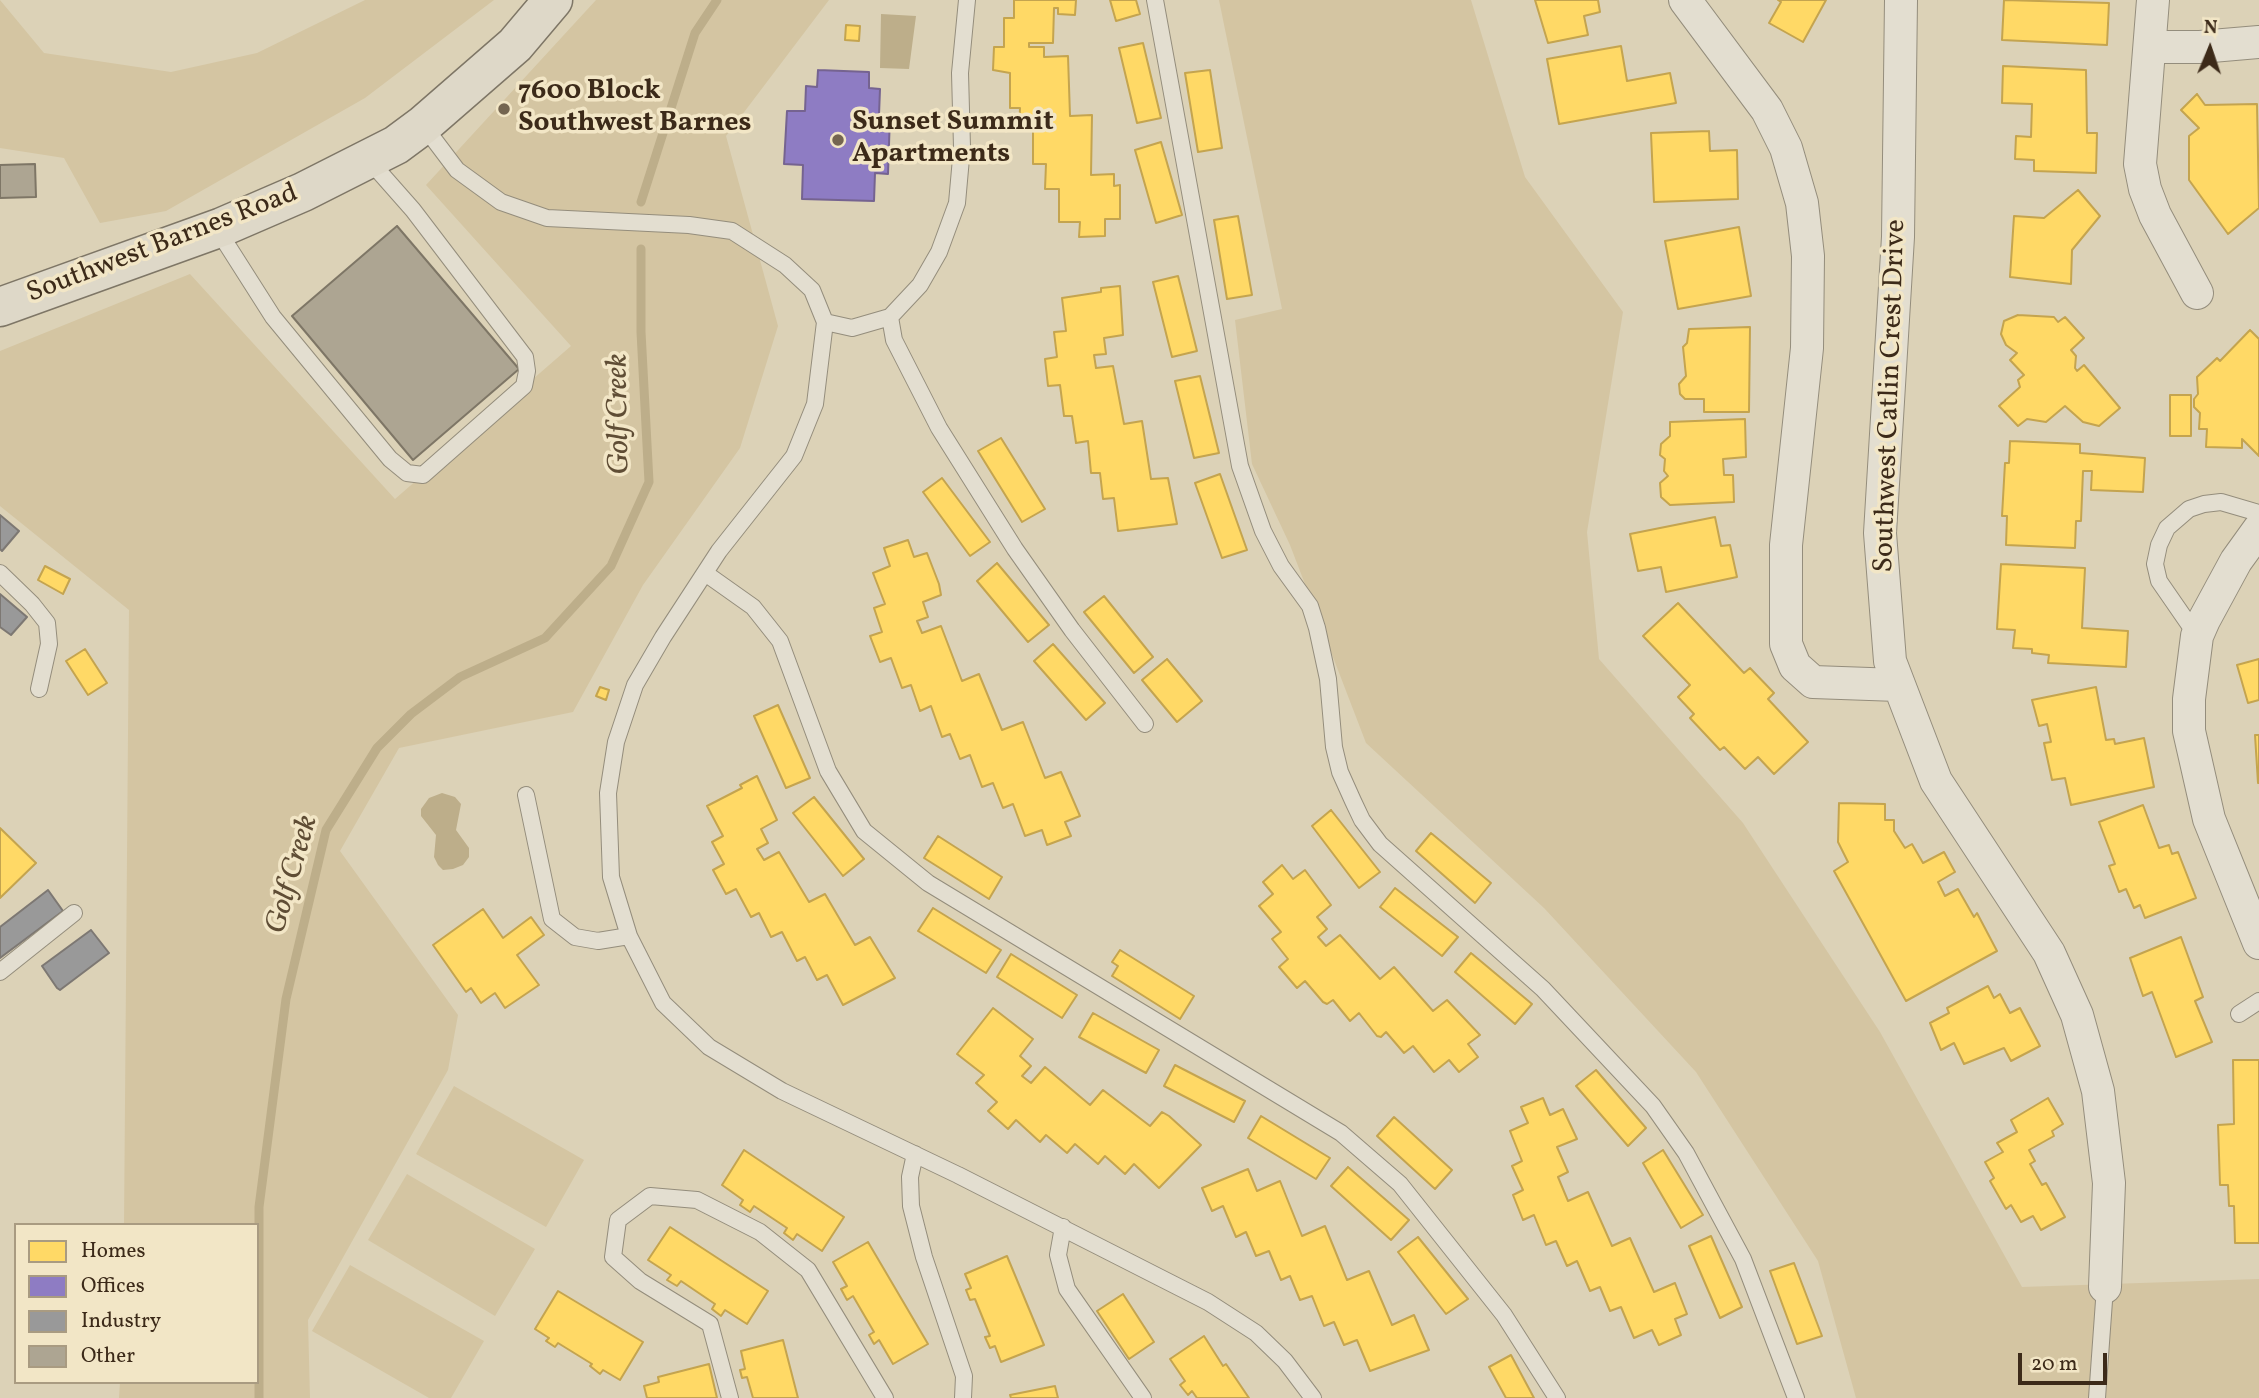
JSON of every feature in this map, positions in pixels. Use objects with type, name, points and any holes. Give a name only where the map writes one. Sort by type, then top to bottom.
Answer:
[{"type":"main road","name":"Southwest Barnes Road","points":[[0,307],[217,229],[303,192],[396,145],[515,45],[553,0]]},
{"type":"street","points":[[1685,0],[1768,110],[1786,148],[1802,203],[1808,256],[1807,348],[1786,545],[1786,644],[1795,666],[1814,682],[1898,685]]},
{"type":"street","name":"Southwest Catlin Crest Drive","points":[[1901,0],[1898,237],[1880,533],[1890,662],[1936,781],[2049,953],[2077,1014],[2098,1091],[2109,1183],[2105,1287]]},
{"type":"street","points":[[2153,0],[2151,47],[2140,140],[2143,177],[2167,241],[2197,293]]},
{"type":"street","points":[[2151,47],[2200,47],[2259,42]]},
{"type":"street","points":[[2259,529],[2220,587],[2197,636],[2189,699],[2189,731],[2210,820],[2259,943]]},
{"type":"lane","points":[[825,322],[852,328],[890,317],[920,285],[939,252],[957,203],[962,147],[962,39],[967,0]]},
{"type":"lane","points":[[1155,0],[1240,466],[1263,531],[1282,566],[1310,606],[1326,666],[1337,760],[1353,801],[1380,844],[1543,989],[1653,1106],[1686,1153],[1743,1259],[1796,1398]]},
{"type":"lane","points":[[422,125],[457,170],[500,202],[547,218],[689,225],[732,231],[786,265],[812,290],[825,322],[815,404],[794,456],[705,573],[635,685],[617,742],[608,793],[611,877],[629,936],[663,1003],[709,1047],[782,1091],[1063,1227],[1208,1302],[1256,1333],[1285,1361],[1313,1398]]},
{"type":"lane","points":[[217,229],[273,317],[390,459],[407,473],[423,475],[524,386],[527,371],[525,357],[412,210],[367,158]]},
{"type":"lane","points":[[890,317],[894,340],[946,439],[1015,549],[1072,630],[1145,724]]},
{"type":"lane","points":[[2197,636],[2159,581],[2155,564],[2159,545],[2167,528],[2189,509],[2204,504],[2221,502],[2259,513]]},
{"type":"lane","points":[[0,573],[47,623],[49,644],[39,689]]},
{"type":"lane","points":[[705,573],[753,607],[780,641],[828,771],[864,831],[928,883],[1341,1133],[1400,1184],[1504,1315],[1557,1398]]},
{"type":"lane","points":[[526,795],[552,919],[575,937],[598,941],[629,936]]},
{"type":"lane","points":[[0,972],[74,913]]},
{"type":"lane","points":[[2239,1014],[2259,1001]]},
{"type":"lane","points":[[915,1154],[910,1177],[911,1206],[924,1257],[964,1376],[963,1398]]},
{"type":"lane","points":[[730,1398],[710,1324],[640,1281],[613,1257],[618,1220],[650,1196],[697,1200],[760,1232],[808,1270],[886,1398]]},
{"type":"lane","points":[[1063,1227],[1058,1255],[1067,1289],[1143,1398]]},
{"type":"lane","points":[[2097,1398],[2105,1287]]},
{"type":"shaded area","points":[[0,0],[44,53],[171,72],[257,53],[365,0],[494,0],[365,98],[166,211],[100,223],[64,158],[0,148]]},
{"type":"shaded area","points":[[596,0],[829,0],[726,136],[778,326],[740,448],[643,585],[573,712],[399,748],[340,851],[458,1015],[448,1070],[308,1320],[310,1398],[119,1398],[120,1384],[259,1384],[259,1223],[124,1223],[129,610],[0,506],[0,351],[190,274],[395,499],[571,346],[426,185]]},
{"type":"shaded area","points":[[1219,0],[1471,0],[1525,177],[1623,312],[1587,532],[1599,659],[1743,823],[1880,1032],[2022,1287],[2259,1279],[2259,1398],[1856,1398],[1818,1261],[1696,1072],[1544,908],[1366,743],[1290,545],[1252,464],[1235,320],[1282,309]]},
{"type":"shaded area","points":[[881,14],[916,16],[909,69],[880,68]]},
{"type":"shaded area","points":[[442,793],[455,797],[461,804],[456,830],[469,848],[469,857],[463,865],[443,870],[434,857],[436,835],[421,816],[421,809],[429,798]]},
{"type":"shaded area","points":[[454,1086],[584,1160],[546,1227],[416,1154]]},
{"type":"shaded area","points":[[407,1174],[535,1249],[495,1316],[368,1240]]},
{"type":"shaded area","points":[[350,1265],[484,1341],[451,1398],[429,1398],[312,1331]]},
{"type":"building: Homes","points":[[1014,0],[1076,0],[1075,15],[1058,14],[1058,8],[1054,8],[1053,43],[1029,43],[1029,47],[1044,47],[1044,57],[1068,56],[1070,116],[1092,115],[1091,175],[1114,174],[1114,186],[1120,185],[1120,219],[1105,219],[1105,236],[1079,237],[1080,222],[1059,222],[1059,189],[1045,189],[1046,164],[1033,164],[1033,131],[1019,131],[1020,108],[1010,108],[1010,73],[993,70],[994,47],[1004,47],[1004,18],[1014,18]]},
{"type":"building: Homes","points":[[1110,0],[1136,0],[1140,14],[1116,21]]},
{"type":"building: Homes","points":[[1535,0],[1598,0],[1600,12],[1584,16],[1588,35],[1548,43]]},
{"type":"building: Homes","points":[[1778,0],[1826,0],[1803,42],[1769,23],[1781,2]]},
{"type":"building: Homes","points":[[2004,0],[2109,3],[2107,45],[2002,40]]},
{"type":"building: Homes","points":[[846,25],[860,26],[859,41],[845,40]]},
{"type":"building: Homes","points":[[1143,43],[1161,118],[1137,123],[1119,48]]},
{"type":"building: Homes","points":[[1621,46],[1627,81],[1670,73],[1676,103],[1559,124],[1547,59]]},
{"type":"building: Homes","points":[[2003,66],[2086,70],[2087,133],[2097,133],[2096,173],[2034,171],[2034,160],[2015,159],[2016,136],[2031,137],[2032,104],[2002,103]]},
{"type":"building: Homes","points":[[1210,70],[1222,148],[1198,152],[1185,73]]},
{"type":"building: Homes","points":[[2197,94],[2205,105],[2257,104],[2259,208],[2228,234],[2189,180],[2189,136],[2199,128],[2181,110]]},
{"type":"building: Homes","points":[[1709,131],[1710,151],[1737,150],[1738,199],[1654,202],[1651,133]]},
{"type":"building: Homes","points":[[1161,142],[1182,215],[1156,223],[1135,150]]},
{"type":"building: Homes","points":[[2078,190],[2100,216],[2072,250],[2071,284],[2010,277],[2014,216],[2044,218]]},
{"type":"building: Homes","points":[[1238,216],[1252,295],[1227,299],[1214,220]]},
{"type":"building: Homes","points":[[1739,227],[1751,296],[1678,309],[1665,241]]},
{"type":"building: Homes","points":[[1178,276],[1197,351],[1172,357],[1153,282]]},
{"type":"building: Homes","points":[[1120,286],[1123,335],[1104,338],[1106,354],[1094,355],[1096,368],[1113,366],[1124,424],[1142,421],[1151,479],[1168,478],[1177,524],[1118,531],[1114,498],[1103,499],[1100,473],[1091,473],[1088,441],[1076,443],[1072,416],[1064,416],[1060,385],[1048,386],[1045,359],[1057,357],[1054,332],[1066,331],[1062,298]]},
{"type":"building: Homes","points":[[2018,315],[2054,317],[2058,322],[2065,317],[2084,338],[2071,350],[2076,356],[2075,368],[2077,371],[2084,365],[2120,408],[2099,426],[2083,422],[2065,406],[2046,422],[2027,419],[2018,426],[1999,406],[2020,387],[2018,380],[2024,375],[2010,360],[2017,353],[2006,345],[2001,334],[2004,321]]},
{"type":"building: Homes","points":[[1750,327],[1749,412],[1704,412],[1704,399],[1685,399],[1680,394],[1679,384],[1686,376],[1683,347],[1687,343],[1689,329]]},
{"type":"building: Homes","points":[[2250,330],[2259,339],[2259,456],[2242,439],[2242,448],[2206,447],[2207,429],[2199,429],[2200,413],[2194,407],[2194,399],[2198,394],[2197,377],[2217,358],[2220,361]]},
{"type":"building: Homes","points":[[1200,376],[1219,453],[1194,458],[1175,381]]},
{"type":"building: Homes","points":[[2170,395],[2191,395],[2191,436],[2170,436]]},
{"type":"building: Homes","points":[[1745,419],[1746,457],[1723,459],[1724,475],[1733,475],[1734,502],[1670,505],[1661,497],[1660,483],[1668,476],[1664,471],[1665,459],[1660,455],[1661,444],[1670,436],[1670,422]]},
{"type":"building: Homes","points":[[1001,438],[1045,509],[1022,522],[978,451]]},
{"type":"building: Homes","points":[[2010,441],[2080,444],[2080,453],[2145,458],[2143,492],[2091,490],[2092,471],[2083,471],[2081,521],[2076,521],[2075,548],[2006,545],[2007,516],[2002,516],[2005,463],[2009,463]]},
{"type":"building: Homes","points":[[1220,474],[1247,550],[1222,558],[1195,483]]},
{"type":"building: Homes","points":[[942,478],[990,542],[970,556],[923,492]]},
{"type":"building: Homes","points":[[1715,517],[1721,546],[1730,545],[1737,577],[1666,592],[1661,567],[1638,571],[1630,534]]},
{"type":"building: Homes","points":[[908,540],[914,557],[927,553],[941,595],[923,602],[928,617],[917,621],[922,633],[941,626],[962,681],[979,674],[1002,730],[1023,722],[1045,778],[1061,772],[1080,816],[1065,822],[1071,836],[1047,845],[1042,830],[1025,836],[1013,804],[1003,808],[993,783],[982,787],[970,755],[960,759],[950,734],[942,737],[931,706],[920,711],[911,685],[902,688],[891,658],[880,662],[870,636],[882,632],[874,608],[885,604],[873,573],[890,566],[884,548]]},
{"type":"building: Homes","points":[[997,563],[1049,625],[1028,642],[977,581]]},
{"type":"building: Homes","points":[[2001,564],[2085,568],[2082,628],[2128,631],[2126,667],[2048,663],[2049,655],[2032,653],[2032,649],[2013,648],[2015,630],[1997,629]]},
{"type":"building: Homes","points":[[45,566],[70,579],[63,594],[38,580]]},
{"type":"building: Homes","points":[[1104,596],[1153,657],[1134,673],[1084,612]]},
{"type":"building: Homes","points":[[1678,603],[1744,673],[1750,668],[1774,693],[1768,699],[1808,742],[1774,774],[1758,757],[1745,769],[1724,747],[1720,750],[1690,718],[1694,714],[1678,697],[1690,685],[1643,636]]},
{"type":"building: Homes","points":[[1053,644],[1105,703],[1086,720],[1034,661]]},
{"type":"building: Homes","points":[[85,649],[107,683],[88,695],[66,661]]},
{"type":"building: Homes","points":[[1167,659],[1202,701],[1177,722],[1142,680]]},
{"type":"building: Homes","points":[[2259,659],[2259,700],[2248,703],[2237,665]]},
{"type":"building: Homes","points":[[600,687],[609,690],[606,700],[596,696]]},
{"type":"building: Homes","points":[[2096,687],[2106,740],[2114,739],[2115,744],[2144,738],[2154,787],[2071,805],[2065,778],[2052,780],[2044,743],[2051,742],[2047,724],[2039,726],[2032,700]]},
{"type":"building: Homes","points":[[778,705],[810,778],[786,788],[754,716]]},
{"type":"building: Homes","points":[[2255,735],[2259,735],[2259,783],[2258,783]]},
{"type":"building: Homes","points":[[757,776],[777,820],[761,829],[768,843],[757,849],[764,860],[779,852],[809,902],[825,894],[855,945],[870,937],[895,978],[843,1005],[827,975],[817,980],[805,957],[797,961],[782,932],[771,937],[759,913],[751,917],[736,889],[726,894],[713,870],[724,864],[712,842],[723,836],[707,806],[742,788],[740,785]]},
{"type":"building: Homes","points":[[814,797],[864,859],[843,876],[793,813]]},
{"type":"building: Homes","points":[[1839,803],[1885,804],[1885,820],[1894,820],[1894,831],[1905,848],[1912,844],[1923,863],[1944,852],[1955,872],[1938,882],[1945,896],[1958,889],[1974,917],[1977,913],[1997,951],[1906,1001],[1834,871],[1848,862],[1838,842]]},
{"type":"building: Homes","points":[[2143,805],[2159,848],[2169,845],[2172,854],[2178,852],[2196,898],[2145,918],[2140,905],[2134,908],[2126,889],[2119,892],[2109,866],[2115,864],[2099,822]]},
{"type":"building: Homes","points":[[1331,810],[1380,872],[1359,888],[1312,826]]},
{"type":"building: Homes","points":[[0,828],[36,863],[0,898]]},
{"type":"building: Homes","points":[[1431,833],[1491,883],[1475,903],[1416,851]]},
{"type":"building: Homes","points":[[938,836],[1002,877],[989,899],[924,858]]},
{"type":"building: Homes","points":[[1282,865],[1293,879],[1305,870],[1331,905],[1317,917],[1327,929],[1318,937],[1326,946],[1340,935],[1380,979],[1394,967],[1433,1011],[1447,1000],[1480,1035],[1468,1044],[1478,1057],[1459,1072],[1449,1060],[1434,1072],[1413,1046],[1404,1053],[1386,1032],[1381,1037],[1377,1036],[1359,1013],[1350,1021],[1333,1000],[1327,1004],[1323,1002],[1305,981],[1297,988],[1279,967],[1288,959],[1272,939],[1281,932],[1259,906],[1273,894],[1263,882]]},
{"type":"building: Homes","points":[[1395,888],[1458,937],[1442,956],[1380,907]]},
{"type":"building: Homes","points":[[933,908],[1001,950],[986,973],[918,931]]},
{"type":"building: Homes","points":[[483,909],[503,938],[531,917],[544,935],[517,955],[539,985],[505,1008],[495,993],[481,1003],[471,988],[466,992],[433,945]]},
{"type":"building: Homes","points":[[2181,937],[2203,997],[2195,1001],[2212,1042],[2176,1057],[2152,992],[2143,996],[2130,958]]},
{"type":"building: Homes","points":[[1120,950],[1194,996],[1180,1019],[1112,976],[1118,966],[1112,962]]},
{"type":"building: Homes","points":[[1471,953],[1532,1004],[1515,1024],[1455,972]]},
{"type":"building: Homes","points":[[1011,954],[1077,995],[1062,1018],[997,977]]},
{"type":"building: Homes","points":[[1988,986],[1994,998],[2000,994],[2010,1013],[2020,1008],[2040,1046],[2011,1061],[2004,1048],[1964,1064],[1954,1043],[1941,1050],[1930,1023],[1949,1013],[1947,1008]]},
{"type":"building: Homes","points":[[993,1008],[1033,1039],[1020,1056],[1031,1066],[1022,1076],[1031,1083],[1045,1067],[1090,1105],[1103,1090],[1150,1126],[1162,1112],[1201,1145],[1159,1188],[1134,1164],[1125,1174],[1105,1156],[1098,1164],[1075,1144],[1067,1153],[1046,1135],[1040,1142],[1016,1120],[1008,1129],[988,1111],[997,1102],[976,1083],[984,1075],[957,1054]]},
{"type":"building: Homes","points":[[1093,1013],[1159,1050],[1146,1073],[1079,1037]]},
{"type":"building: Homes","points":[[2233,1060],[2259,1060],[2259,1243],[2235,1243],[2234,1206],[2229,1206],[2228,1185],[2220,1185],[2218,1125],[2234,1124]]},
{"type":"building: Homes","points":[[1175,1065],[1245,1101],[1234,1122],[1164,1086]]},
{"type":"building: Homes","points":[[1596,1070],[1646,1128],[1628,1146],[1576,1086]]},
{"type":"building: Homes","points":[[1543,1098],[1550,1115],[1563,1109],[1577,1139],[1557,1147],[1568,1172],[1558,1177],[1568,1201],[1588,1192],[1612,1246],[1630,1238],[1654,1292],[1675,1283],[1687,1314],[1675,1319],[1681,1335],[1659,1345],[1652,1330],[1634,1338],[1621,1307],[1610,1311],[1600,1287],[1590,1291],[1577,1261],[1567,1266],[1556,1241],[1546,1245],[1534,1215],[1523,1220],[1513,1195],[1523,1190],[1512,1166],[1522,1161],[1510,1131],[1528,1123],[1521,1107]]},
{"type":"building: Homes","points":[[2048,1098],[2063,1124],[2052,1131],[2054,1136],[2029,1150],[2035,1161],[2030,1164],[2042,1185],[2046,1183],[2065,1217],[2041,1230],[2033,1216],[2021,1222],[2011,1205],[2006,1209],[1990,1181],[1994,1178],[1985,1162],[2003,1152],[1997,1143],[2017,1132],[2011,1120]]},
{"type":"building: Homes","points":[[1261,1116],[1330,1158],[1316,1179],[1248,1138]]},
{"type":"building: Homes","points":[[1394,1117],[1452,1170],[1435,1189],[1377,1136]]},
{"type":"building: Homes","points":[[744,1150],[844,1217],[822,1251],[797,1234],[793,1240],[784,1233],[787,1228],[754,1206],[750,1212],[740,1205],[743,1200],[722,1185]]},
{"type":"building: Homes","points":[[1663,1150],[1703,1215],[1681,1228],[1643,1163]]},
{"type":"building: Homes","points":[[1348,1167],[1409,1220],[1391,1240],[1331,1186]]},
{"type":"building: Homes","points":[[1248,1169],[1257,1191],[1280,1181],[1302,1236],[1325,1226],[1347,1280],[1369,1271],[1392,1325],[1414,1315],[1429,1350],[1370,1371],[1357,1340],[1344,1345],[1334,1322],[1324,1326],[1312,1296],[1300,1300],[1290,1276],[1281,1280],[1269,1251],[1256,1256],[1246,1232],[1236,1237],[1223,1206],[1212,1211],[1202,1188]]},
{"type":"building: Homes","points":[[670,1227],[768,1291],[747,1324],[725,1310],[721,1316],[712,1309],[715,1304],[681,1281],[677,1286],[667,1280],[671,1275],[648,1260]]},
{"type":"building: Homes","points":[[1711,1236],[1742,1307],[1720,1318],[1689,1246]]},
{"type":"building: Homes","points":[[1418,1237],[1468,1299],[1446,1314],[1398,1252]]},
{"type":"building: Homes","points":[[868,1242],[928,1344],[893,1364],[879,1340],[874,1344],[869,1335],[874,1332],[853,1296],[847,1300],[841,1289],[847,1286],[833,1262]]},
{"type":"building: Homes","points":[[1007,1256],[1044,1345],[1001,1362],[995,1346],[990,1348],[985,1337],[990,1336],[975,1299],[970,1300],[966,1290],[971,1288],[965,1274]]},
{"type":"building: Homes","points":[[1794,1263],[1822,1336],[1797,1344],[1770,1271]]},
{"type":"building: Homes","points":[[558,1291],[643,1342],[620,1380],[603,1370],[600,1374],[590,1366],[592,1364],[558,1343],[555,1347],[546,1341],[549,1338],[535,1329]]},
{"type":"building: Homes","points":[[1123,1294],[1154,1342],[1129,1359],[1097,1311]]},
{"type":"building: Homes","points":[[1204,1336],[1223,1366],[1226,1364],[1249,1398],[1197,1398],[1192,1391],[1188,1395],[1180,1385],[1185,1381],[1170,1359]]},
{"type":"building: Homes","points":[[783,1340],[798,1398],[753,1398],[747,1377],[742,1378],[740,1370],[745,1369],[741,1351]]},
{"type":"building: Homes","points":[[1511,1355],[1534,1398],[1506,1398],[1489,1367]]},
{"type":"building: Homes","points":[[709,1364],[717,1398],[647,1398],[644,1386],[659,1382],[658,1377]]},
{"type":"building: Homes","points":[[1055,1386],[1058,1398],[1011,1398],[1010,1395]]},
{"type":"building: Offices","name":"Sunset Summit Apartments","points":[[818,70],[869,72],[869,88],[880,89],[879,115],[890,115],[888,174],[875,173],[874,201],[802,199],[803,165],[784,164],[787,111],[805,111],[806,86],[817,87]]},
{"type":"building: Industry","points":[[0,515],[19,531],[2,551],[0,549]]},
{"type":"building: Industry","points":[[0,594],[27,617],[11,635],[0,627]]},
{"type":"building: Industry","points":[[48,890],[63,911],[0,958],[0,927]]},
{"type":"building: Industry","points":[[91,930],[109,953],[60,990],[42,966]]},
{"type":"building: Other","points":[[35,164],[36,197],[0,198],[0,165]]},
{"type":"building: Other","points":[[397,226],[519,369],[413,460],[292,316]]},
{"type":"waterway","name":"Golf Creek","points":[[641,202],[695,33],[717,0]]},
{"type":"waterway","name":"Golf Creek","points":[[259,1398],[259,1207],[286,999],[326,830],[377,748],[411,714],[460,677],[545,638],[611,566],[649,482],[641,332],[641,249]]},
{"type":"place","name":"7600 Block Southwest Barnes","points":[[504,109]]},
{"type":"place","name":"Sunset Summit Apartments","points":[[838,140]]}]
